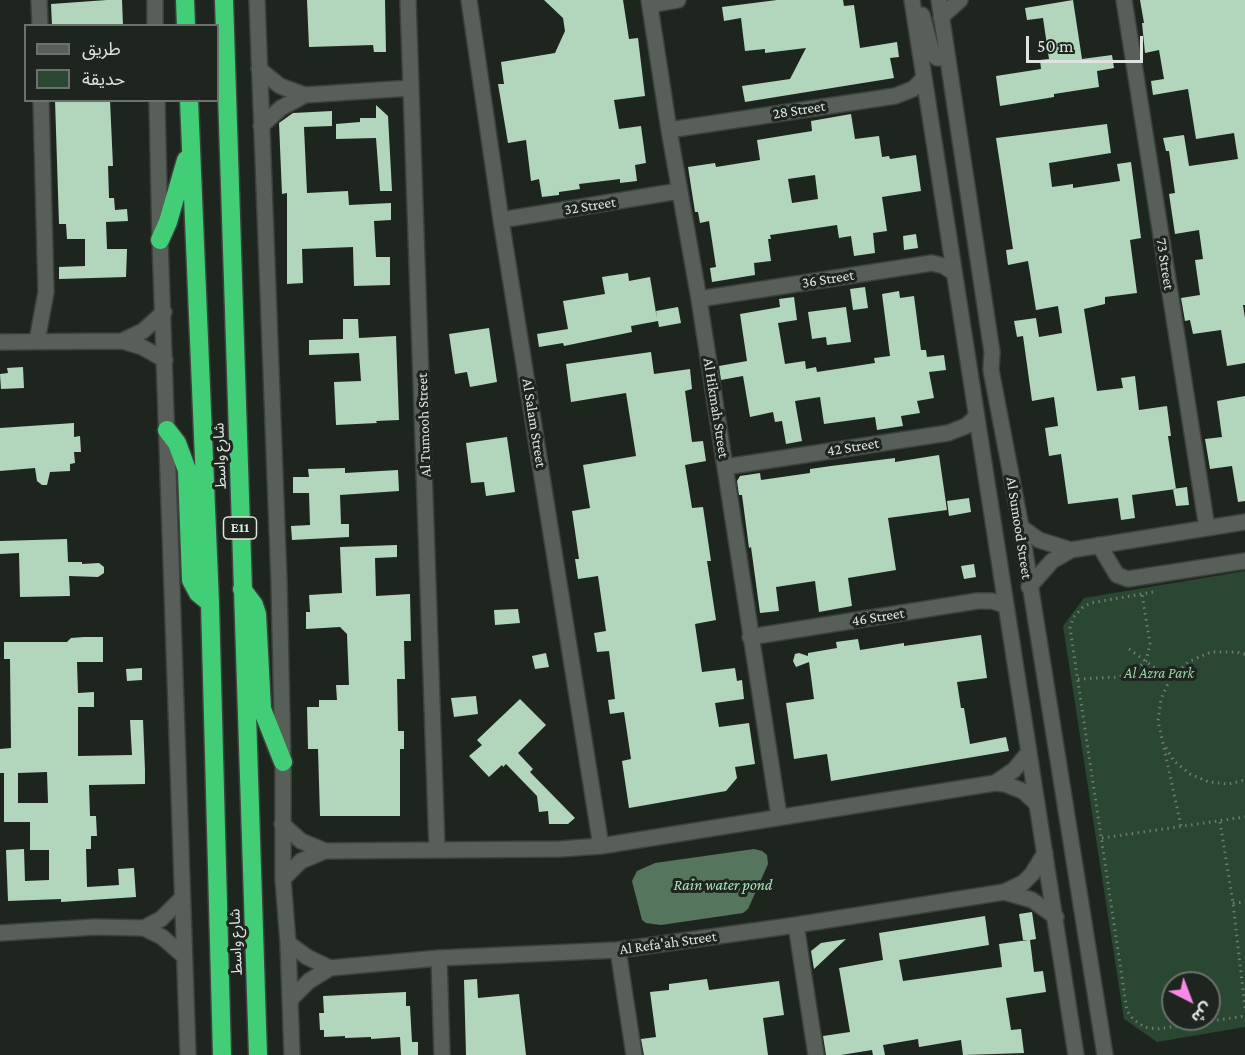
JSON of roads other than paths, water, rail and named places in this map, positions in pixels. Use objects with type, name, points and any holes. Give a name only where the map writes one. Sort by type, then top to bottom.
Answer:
[{"type":"highway","points":[[185,0],[186,24]]},
{"type":"highway","name":"شارع واسط","points":[[224,0],[258,1055]]},
{"type":"highway","name":"شارع واسط","points":[[189,102],[210,603],[222,1055]]},
{"type":"highway","points":[[160,240],[168,222],[190,143]]},
{"type":"highway","points":[[167,430],[177,443],[187,470],[191,580],[198,593],[210,603]]},
{"type":"highway","points":[[242,588],[254,605],[257,614],[262,709],[283,762]]},
{"type":"street","points":[[39,0],[40,24]]},
{"type":"street","points":[[155,0],[155,24]]},
{"type":"street","points":[[257,0],[279,581],[283,879],[291,999],[292,1055]]},
{"type":"street","name":"Al Tumooh Street","points":[[408,0],[437,849]]},
{"type":"street","name":"Al Salam Street","points":[[469,0],[501,220],[601,846]]},
{"type":"street","points":[[650,2],[678,0]]},
{"type":"street","points":[[913,0],[926,23],[932,53],[937,58],[947,53]]},
{"type":"street","name":"Al Sumood Street","points":[[913,0],[1005,605],[1056,917],[1075,1054]]},
{"type":"street","name":"Al Sumood Street","points":[[939,0],[992,352],[991,370],[1021,527],[1105,1055]]},
{"type":"street","points":[[941,17],[960,0]]},
{"type":"street","name":"73 Street","points":[[1124,0],[1207,528]]},
{"type":"street","name":"Al Hikmah Street","points":[[650,2],[679,191],[699,299],[779,816]]},
{"type":"street","points":[[259,69],[280,86],[305,95],[411,88]]},
{"type":"street","name":"28 Street","points":[[669,130],[895,96],[913,89],[924,78]]},
{"type":"street","points":[[261,126],[281,108],[305,95]]},
{"type":"street","points":[[37,341],[44,309],[46,284],[41,102]]},
{"type":"street","points":[[157,102],[188,1055]]},
{"type":"street","name":"32 Street","points":[[501,220],[679,191]]},
{"type":"street","name":"36 Street","points":[[699,299],[932,263],[944,266],[954,273]]},
{"type":"street","points":[[957,290],[973,290],[979,294],[991,370]]},
{"type":"street","points":[[122,341],[143,331],[164,312]]},
{"type":"street","points":[[0,342],[122,341],[142,347],[165,360]]},
{"type":"street","name":"42 Street","points":[[725,467],[948,433],[966,426],[976,417]]},
{"type":"street","points":[[1029,587],[1052,561],[1071,550],[1245,522]]},
{"type":"street","points":[[1021,527],[1049,545],[1071,550]]},
{"type":"street","points":[[1099,545],[1117,575],[1128,579],[1245,561]]},
{"type":"street","name":"46 Street","points":[[750,637],[977,601],[1005,605]]},
{"type":"street","points":[[995,783],[1014,770],[1029,752]]},
{"type":"street","points":[[283,879],[302,861],[324,851],[560,849],[601,846],[995,783],[1023,791],[1037,804]]},
{"type":"street","points":[[282,824],[301,841],[324,851]]},
{"type":"street","name":"Al Refa'ah Street","points":[[291,999],[309,981],[330,968],[439,958],[618,950],[1004,892],[1023,883],[1032,874],[1045,853]]},
{"type":"street","name":"Al Refa'ah Street","points":[[1004,892],[1032,900],[1056,917]]},
{"type":"street","points":[[144,928],[161,919],[182,898]]},
{"type":"street","points":[[796,925],[816,1055]]},
{"type":"street","points":[[0,933],[95,927],[144,928],[170,942],[184,956]]},
{"type":"street","points":[[288,943],[308,957],[330,968]]},
{"type":"street","points":[[618,950],[634,1055]]},
{"type":"street","points":[[439,958],[442,1055]]},
{"type":"water","name":"Rain water pond","points":[[754,849],[767,855],[768,864],[748,909],[743,913],[661,925],[646,923],[642,920],[632,881],[637,871],[655,863]]},
{"type":"park label","name":"Al Azra Park","points":[[1159,673]]}]
